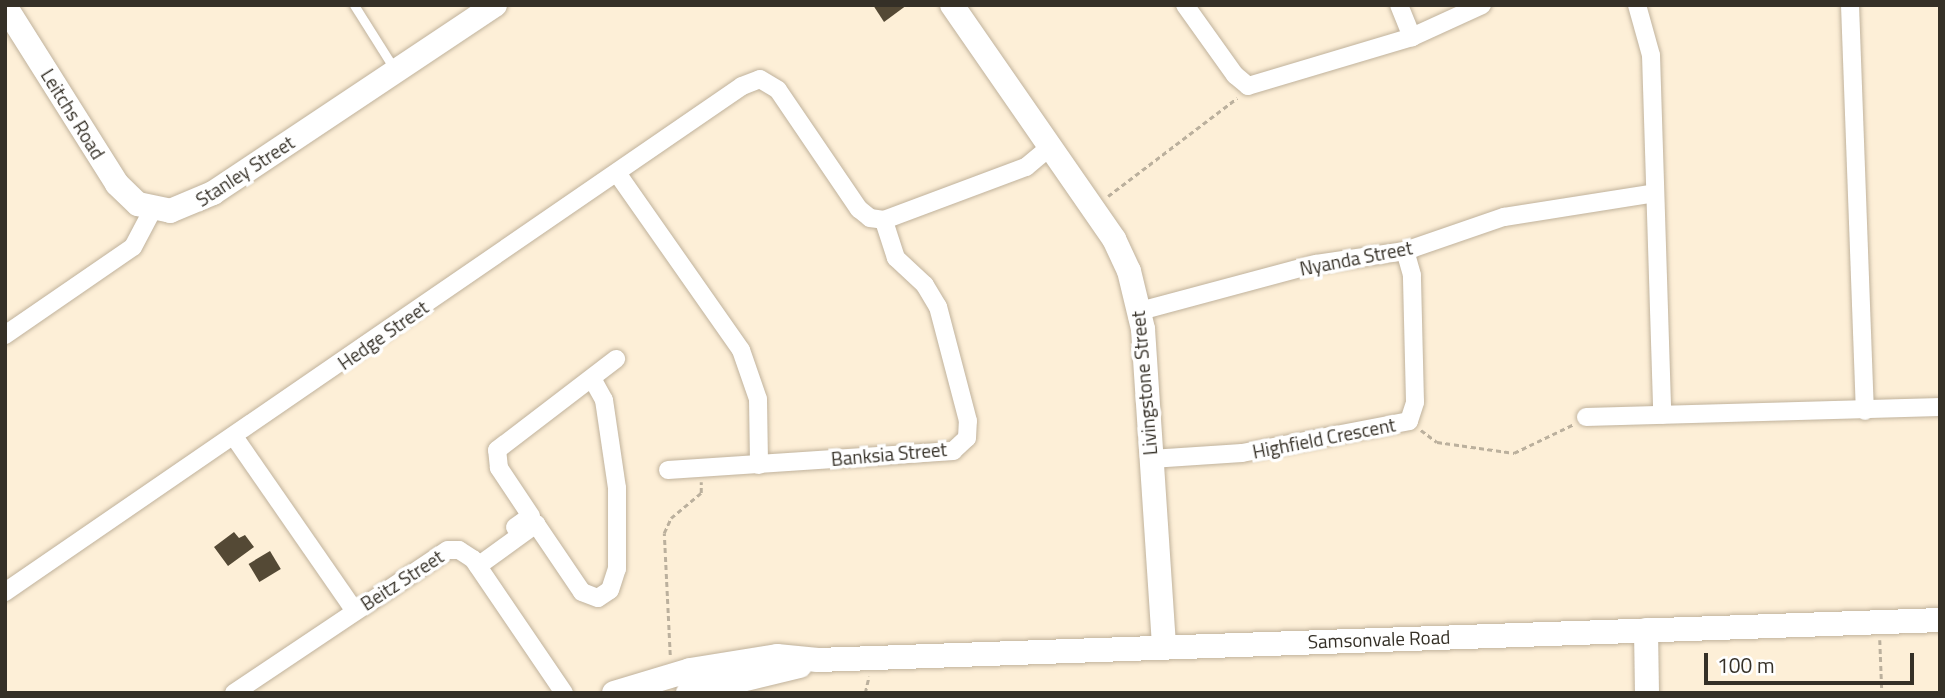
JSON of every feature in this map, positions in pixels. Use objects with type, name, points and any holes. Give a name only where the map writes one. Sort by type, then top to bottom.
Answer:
[{"type":"main road","name":"Stanley Street","points":[[152,211],[178,210],[205,198],[495,5]]},
{"type":"main road","name":"Livingstone Street","points":[[952,5],[1114,239],[1129,271],[1140,311],[1151,460],[1160,532],[1164,646]]},
{"type":"main road","name":"Leitchs Road","points":[[5,6],[117,184],[131,199],[152,211]]},
{"type":"main road","name":"Samsonvale Road","points":[[614,693],[690,670],[749,659],[818,660],[1940,620]]},
{"type":"main road","points":[[1646,631],[1647,693]]},
{"type":"main road","name":"Samsonvale Road","points":[[688,693],[818,660]]},
{"type":"street","points":[[1185,5],[1235,75],[1248,86],[1412,37],[1482,5]]},
{"type":"street","points":[[1399,5],[1412,37]]},
{"type":"street","points":[[1637,5],[1651,55],[1662,415]]},
{"type":"street","points":[[1850,5],[1866,411]]},
{"type":"street","name":"Hedge Street","points":[[5,592],[235,438],[742,86],[760,79],[778,90],[859,209],[870,218],[884,220]]},
{"type":"street","points":[[884,220],[1027,167],[1050,147]]},
{"type":"street","points":[[617,173],[741,350],[758,399],[759,465]]},
{"type":"street","name":"Nyanda Street","points":[[1140,311],[1317,264],[1405,251],[1504,217],[1656,193]]},
{"type":"street","points":[[5,335],[133,247],[152,211]]},
{"type":"street","name":"Banksia Street","points":[[668,470],[953,451],[967,438],[968,421],[939,307],[925,285],[896,258],[884,220]]},
{"type":"street","name":"Highfield Crescent","points":[[1151,460],[1242,453],[1340,432],[1396,427],[1409,421],[1415,402],[1412,287],[1405,251]]},
{"type":"street","points":[[476,562],[531,516],[499,468],[497,450],[616,359]]},
{"type":"street","points":[[476,562],[536,524],[582,592],[598,598],[610,590],[617,569],[617,488],[604,400],[592,378]]},
{"type":"street","points":[[1587,418],[1940,407]]},
{"type":"street","points":[[235,438],[354,610]]},
{"type":"street","name":"Beitz Street","points":[[234,693],[439,553],[459,550],[476,562]]},
{"type":"street","points":[[476,562],[564,693]]},
{"type":"lane","points":[[354,5],[396,71]]},
{"type":"path","points":[[1106,197],[1225,111],[1248,86]]},
{"type":"path","points":[[1409,421],[1437,442],[1514,453],[1587,418]]},
{"type":"path","points":[[670,656],[664,533],[671,518],[701,493],[701,468]]},
{"type":"path","points":[[1880,638],[1882,693]]},
{"type":"path","points":[[865,693],[869,676]]},
{"type":"building","points":[[873,5],[907,5],[884,22]]},
{"type":"building","points":[[234,532],[239,538],[245,535],[254,547],[228,566],[214,547]]},
{"type":"building","points":[[270,551],[281,569],[259,582],[249,564]]}]
